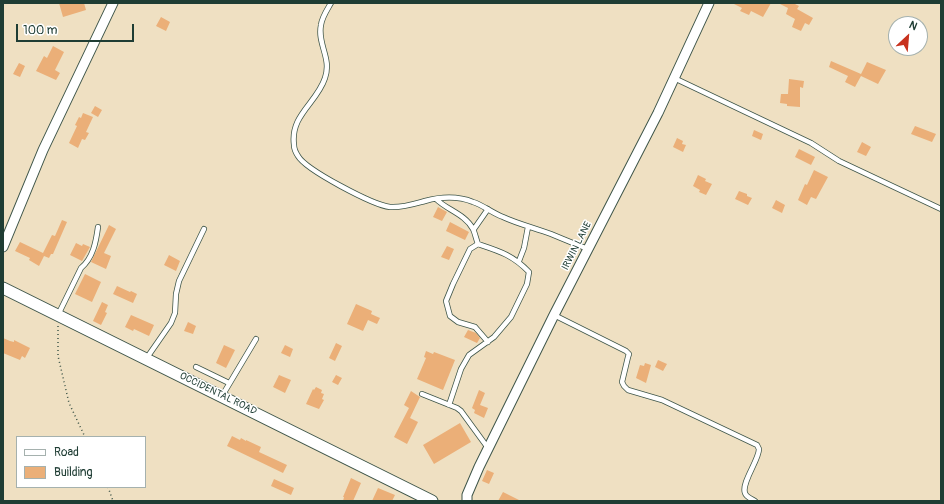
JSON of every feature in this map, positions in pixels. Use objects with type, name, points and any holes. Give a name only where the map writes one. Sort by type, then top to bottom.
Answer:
[{"type":"street","points":[[3,247],[43,150],[113,3]]},
{"type":"street","name":"IRWIN LANE","points":[[467,501],[467,495],[488,448],[554,315],[658,113],[709,3]]},
{"type":"street","name":"OCCIDENTAL ROAD","points":[[3,288],[432,501]]},
{"type":"lane","points":[[331,3],[323,16],[320,25],[328,68],[322,86],[301,115],[294,130],[294,147],[298,157],[306,165],[370,202],[390,207],[406,206],[436,199],[461,199],[474,202],[501,217],[588,249]]},
{"type":"lane","points":[[674,78],[811,143],[839,160],[941,208]]},
{"type":"lane","points":[[436,199],[468,221],[474,229],[478,244]]},
{"type":"lane","points":[[474,229],[488,210]]},
{"type":"lane","points":[[58,314],[81,268],[87,263],[96,242],[98,227]]},
{"type":"lane","points":[[519,262],[524,248],[528,227]]},
{"type":"lane","points":[[146,359],[171,324],[175,313],[176,294],[179,281],[204,229]]},
{"type":"lane","points":[[449,404],[461,369],[469,355],[494,338],[511,317],[527,284],[529,272],[519,262],[498,251],[478,244]]},
{"type":"lane","points":[[478,244],[470,249],[446,301],[450,316],[458,322],[475,327],[488,342]]},
{"type":"lane","points":[[554,315],[626,351],[628,357],[622,382],[628,390],[662,400],[757,445],[760,449],[759,454],[744,488],[744,493],[746,496],[755,501]]},
{"type":"lane","points":[[222,396],[256,339]]},
{"type":"lane","points":[[196,367],[229,383]]},
{"type":"lane","points":[[422,394],[449,404],[461,411],[488,448]]},
{"type":"path","points":[[58,314],[58,356],[69,403],[85,436]]},
{"type":"path","points":[[108,488],[113,501]]},
{"type":"building","points":[[59,3],[84,3],[86,10],[63,17]]},
{"type":"building","points":[[732,3],[771,3],[763,17],[751,11],[749,15],[740,11],[742,8]]},
{"type":"building","points":[[778,3],[793,3],[799,6],[797,9],[813,18],[809,25],[805,23],[801,31],[792,27],[795,19],[786,14],[788,8]]},
{"type":"building","points":[[161,17],[170,22],[166,31],[156,26]]},
{"type":"building","points":[[53,46],[64,52],[55,70],[60,73],[56,80],[36,71],[44,56],[47,58]]},
{"type":"building","points":[[831,61],[861,74],[867,62],[886,70],[878,84],[861,76],[855,87],[845,82],[848,76],[829,67]]},
{"type":"building","points":[[19,63],[25,66],[20,77],[13,74]]},
{"type":"building","points":[[789,79],[804,81],[803,88],[800,87],[800,107],[787,106],[787,104],[780,103],[781,94],[788,94]]},
{"type":"building","points":[[95,106],[102,110],[98,117],[91,113]]},
{"type":"building","points":[[83,113],[93,117],[86,132],[89,133],[85,140],[82,139],[78,148],[69,143],[77,126],[75,125]]},
{"type":"building","points":[[915,126],[936,134],[932,142],[911,134]]},
{"type":"building","points":[[754,130],[763,134],[761,140],[752,136]]},
{"type":"building","points":[[677,138],[683,141],[682,144],[686,145],[683,152],[673,147]]},
{"type":"building","points":[[862,142],[871,147],[866,156],[857,152]]},
{"type":"building","points":[[799,149],[815,157],[811,165],[795,157]]},
{"type":"building","points":[[814,170],[828,177],[816,199],[811,197],[807,205],[798,200],[805,184],[807,185]]},
{"type":"building","points":[[698,175],[706,179],[705,181],[712,184],[706,195],[699,192],[700,190],[693,186]]},
{"type":"building","points":[[739,191],[752,198],[748,205],[735,199]]},
{"type":"building","points":[[776,200],[785,205],[782,213],[772,208]]},
{"type":"building","points":[[438,207],[447,212],[442,221],[433,217]]},
{"type":"building","points":[[62,220],[67,222],[53,254],[51,254],[49,258],[44,256],[39,266],[29,260],[30,258],[15,251],[20,242],[43,253],[52,235],[55,236]]},
{"type":"building","points":[[450,222],[469,232],[465,240],[446,231]]},
{"type":"building","points":[[109,225],[116,229],[104,253],[111,256],[106,269],[91,262]]},
{"type":"building","points":[[76,243],[82,246],[83,244],[90,247],[82,261],[70,255]]},
{"type":"building","points":[[447,246],[454,249],[449,260],[441,257]]},
{"type":"building","points":[[169,255],[180,261],[176,271],[164,265]]},
{"type":"building","points":[[85,274],[101,282],[92,302],[75,294]]},
{"type":"building","points":[[117,286],[137,294],[133,303],[113,294]]},
{"type":"building","points":[[102,302],[108,305],[105,312],[107,313],[101,325],[93,321]]},
{"type":"building","points":[[356,304],[372,311],[371,314],[380,318],[377,324],[368,320],[363,331],[347,324]]},
{"type":"building","points":[[131,315],[154,325],[149,336],[134,329],[133,331],[125,327]]},
{"type":"building","points":[[188,322],[196,326],[193,334],[184,331]]},
{"type":"building","points":[[468,330],[476,333],[480,338],[477,343],[464,337]]},
{"type":"building","points":[[3,338],[14,342],[14,340],[30,348],[25,358],[22,356],[20,360],[3,353]]},
{"type":"building","points":[[336,343],[342,346],[335,361],[329,358]]},
{"type":"building","points":[[224,345],[235,350],[226,368],[216,363]]},
{"type":"building","points":[[285,345],[293,349],[290,357],[281,353]]},
{"type":"building","points":[[426,351],[433,354],[434,352],[455,360],[443,390],[417,379],[426,358],[424,357]]},
{"type":"building","points":[[658,360],[667,364],[663,371],[655,367]]},
{"type":"building","points":[[645,363],[651,365],[646,383],[636,378],[640,365],[644,366]]},
{"type":"building","points":[[279,375],[291,380],[285,393],[273,387]]},
{"type":"building","points":[[336,375],[342,378],[338,385],[332,382]]},
{"type":"building","points":[[316,387],[322,390],[321,393],[324,394],[322,399],[324,400],[319,409],[306,404],[313,389],[314,390]]},
{"type":"building","points":[[479,390],[485,393],[480,405],[488,408],[484,418],[474,413],[475,410],[472,408]]},
{"type":"building","points":[[411,391],[420,397],[410,418],[418,422],[407,444],[394,437],[409,408],[404,405]]},
{"type":"building","points":[[460,423],[471,442],[434,464],[423,445]]},
{"type":"building","points":[[232,436],[240,440],[241,438],[261,447],[259,452],[287,465],[283,473],[227,446]]},
{"type":"building","points":[[487,470],[494,473],[489,484],[482,481]]},
{"type":"building","points":[[351,478],[361,483],[353,501],[343,501],[343,497]]},
{"type":"building","points":[[274,479],[294,488],[291,495],[271,486]]},
{"type":"building","points":[[378,488],[395,495],[392,501],[372,501]]},
{"type":"building","points":[[503,492],[521,501],[498,501]]}]
